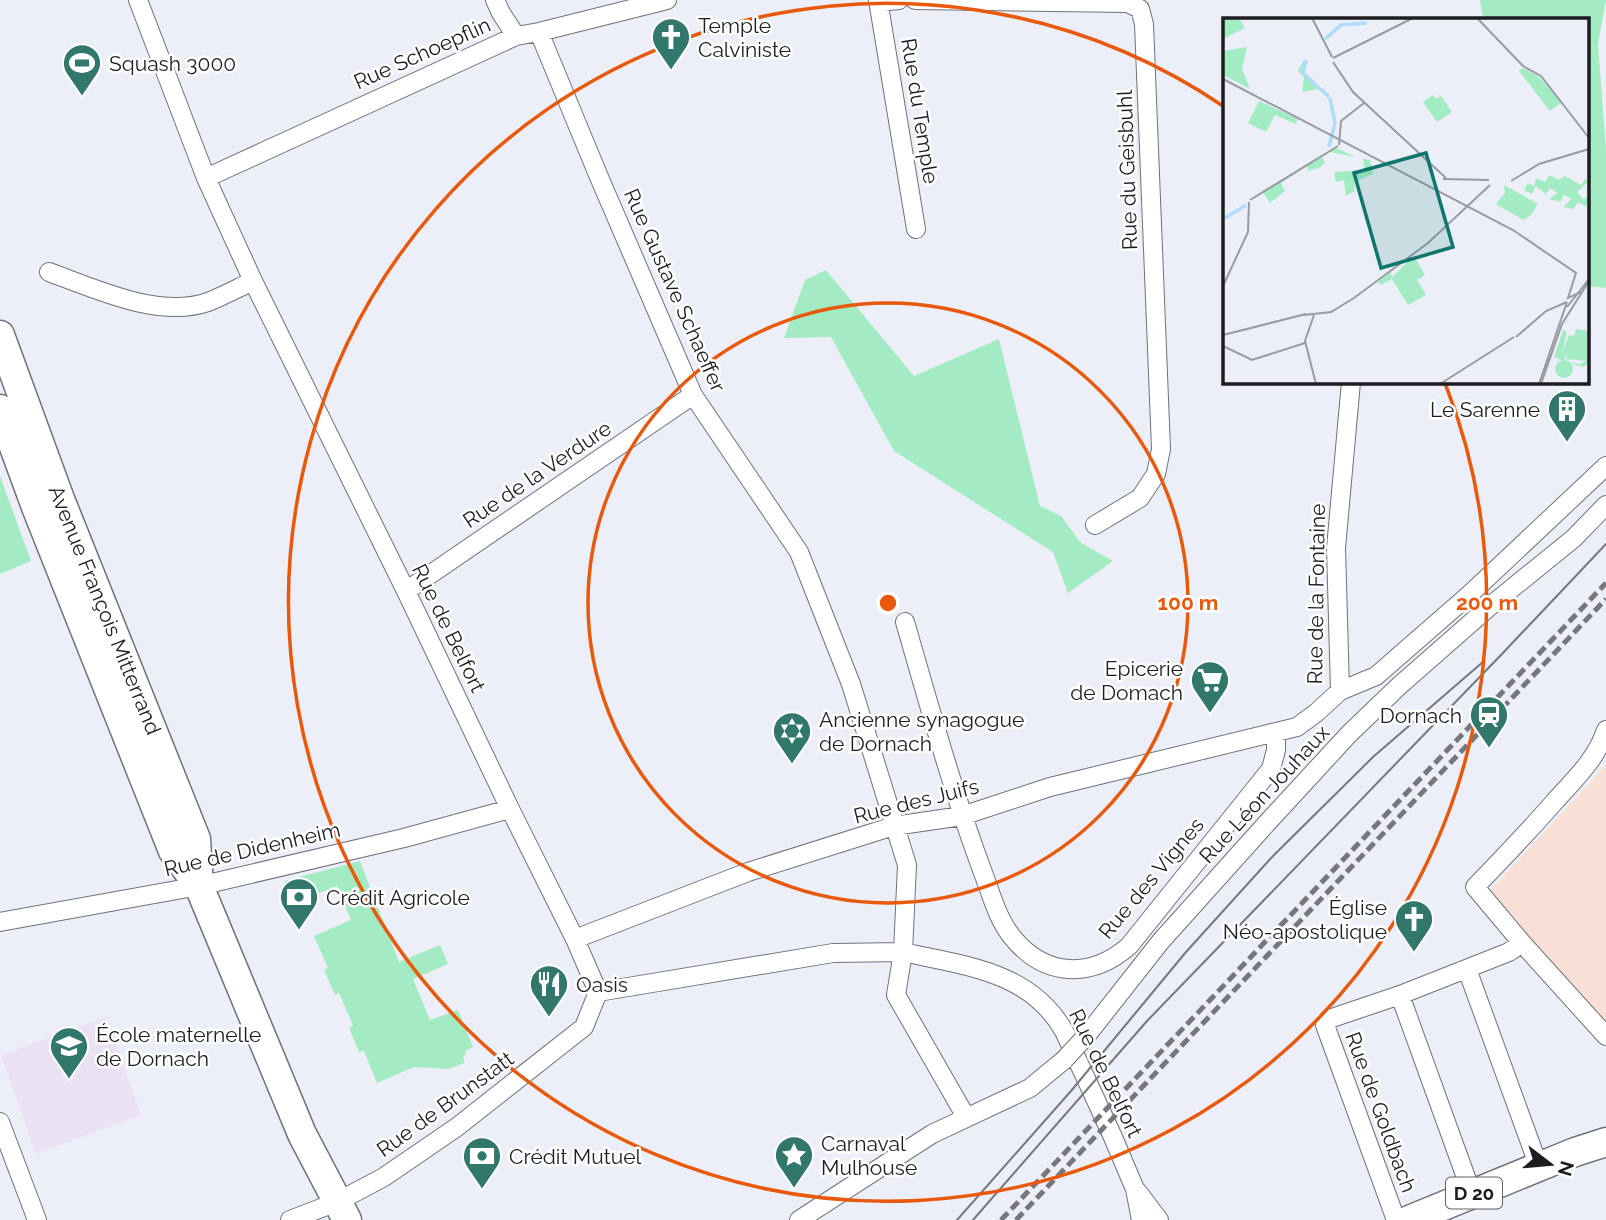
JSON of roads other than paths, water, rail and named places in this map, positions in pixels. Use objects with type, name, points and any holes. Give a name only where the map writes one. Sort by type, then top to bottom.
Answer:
[{"type":"main road","name":"Avenue François Mitterrand","points":[[0,335],[60,499],[196,839],[199,886]]},
{"type":"main road","name":"Avenue François Mitterrand","points":[[0,409],[36,508],[173,851],[199,886],[302,1134],[342,1211]]},
{"type":"main road","name":"D 20","points":[[1409,1220],[1606,1142]]},
{"type":"street","name":"Rue de Belfort","points":[[138,0],[206,178],[253,281],[407,591],[598,992],[832,953],[903,953],[988,972],[1012,982],[1042,1001],[1055,1015],[1135,1189]]},
{"type":"street","points":[[495,0],[516,36]]},
{"type":"street","name":"Rue Schoepflin","points":[[206,178],[516,36],[667,0]]},
{"type":"street","points":[[878,1],[899,0]]},
{"type":"street","name":"Rue du Geisbuhl","points":[[915,0],[1128,3],[1140,9],[1144,24],[1161,449],[1156,474],[1140,498],[1095,525]]},
{"type":"street","name":"Rue du Temple","points":[[878,1],[916,229]]},
{"type":"street","name":"Rue Gustave Schaeffer","points":[[539,32],[693,395],[799,552],[851,684],[907,865],[903,953]]},
{"type":"street","points":[[49,272],[137,303],[172,307],[206,303],[253,281]]},
{"type":"street","name":"Rue de la Fontaine","points":[[1276,733],[1297,727],[1340,691],[1336,548],[1351,383]]},
{"type":"street","name":"Rue de la Verdure","points":[[407,591],[693,395]]},
{"type":"street","points":[[1340,691],[1376,676],[1471,594],[1606,467]]},
{"type":"street","name":"Rue Léon Jouhaux","points":[[799,1220],[932,1134],[1030,1088],[1064,1060],[1161,941],[1349,734],[1481,614],[1574,538],[1606,505]]},
{"type":"street","name":"Rue des Vignes","points":[[905,622],[962,816],[1002,920],[1025,951],[1047,965],[1060,969],[1094,966],[1111,959],[1129,946],[1271,769],[1276,733]]},
{"type":"street","points":[[1606,730],[1602,742],[1586,767],[1475,887],[1606,1036]]},
{"type":"street","name":"Rue des Juifs","points":[[575,939],[748,872],[894,826],[962,816],[1050,787],[1276,733]]},
{"type":"street","name":"Rue de Didenheim","points":[[0,922],[199,886],[404,838],[510,809]]},
{"type":"street","name":"Rue de Goldbach","points":[[1396,1220],[1325,1025],[1329,1019],[1467,969],[1509,952],[1522,943]]},
{"type":"street","points":[[903,953],[896,995],[966,1117]]},
{"type":"street","points":[[1467,969],[1539,1167]]},
{"type":"street","name":"Rue de Brunstatt","points":[[290,1220],[342,1211],[384,1177],[457,1127],[584,1027],[598,992]]},
{"type":"street","points":[[1400,995],[1472,1194]]},
{"type":"street","points":[[0,1122],[37,1220]]},
{"type":"street","points":[[1127,1220],[1135,1189]]},
{"type":"street","points":[[1135,1189],[1141,1220]]},
{"type":"street","points":[[1135,1189],[1159,1220]]},
{"type":"tram line","points":[[973,1220],[1147,1021],[1606,544]]},
{"type":"tram line","points":[[957,1220],[1071,1091],[1186,952],[1273,856],[1373,757],[1484,661]]},
{"type":"railway","points":[[1001,1220],[1606,583]]},
{"type":"railway","points":[[1016,1220],[1606,599]]},
{"type":"place","name":"Temple Calviniste","points":[[671,71]]},
{"type":"place","name":"Squash 3000","points":[[82,97]]},
{"type":"place","name":"Le Sarenne","points":[[1567,443]]},
{"type":"place","name":"Epicerie de Domach","points":[[1210,714]]},
{"type":"place","name":"Dornach","points":[[1489,749]]},
{"type":"place","name":"Ancienne synagogue de Dornach","points":[[792,765]]},
{"type":"place","name":"Crédit Agricole","points":[[299,931]]},
{"type":"place","name":"Église Néo-apostolique","points":[[1414,953]]},
{"type":"place","name":"Oasis","points":[[549,1018]]},
{"type":"place","name":"École maternelle de Dornach","points":[[69,1080]]},
{"type":"place","name":"Carnaval Mulhouse","points":[[794,1189]]},
{"type":"place","name":"Crédit Mutuel","points":[[482,1190]]}]
